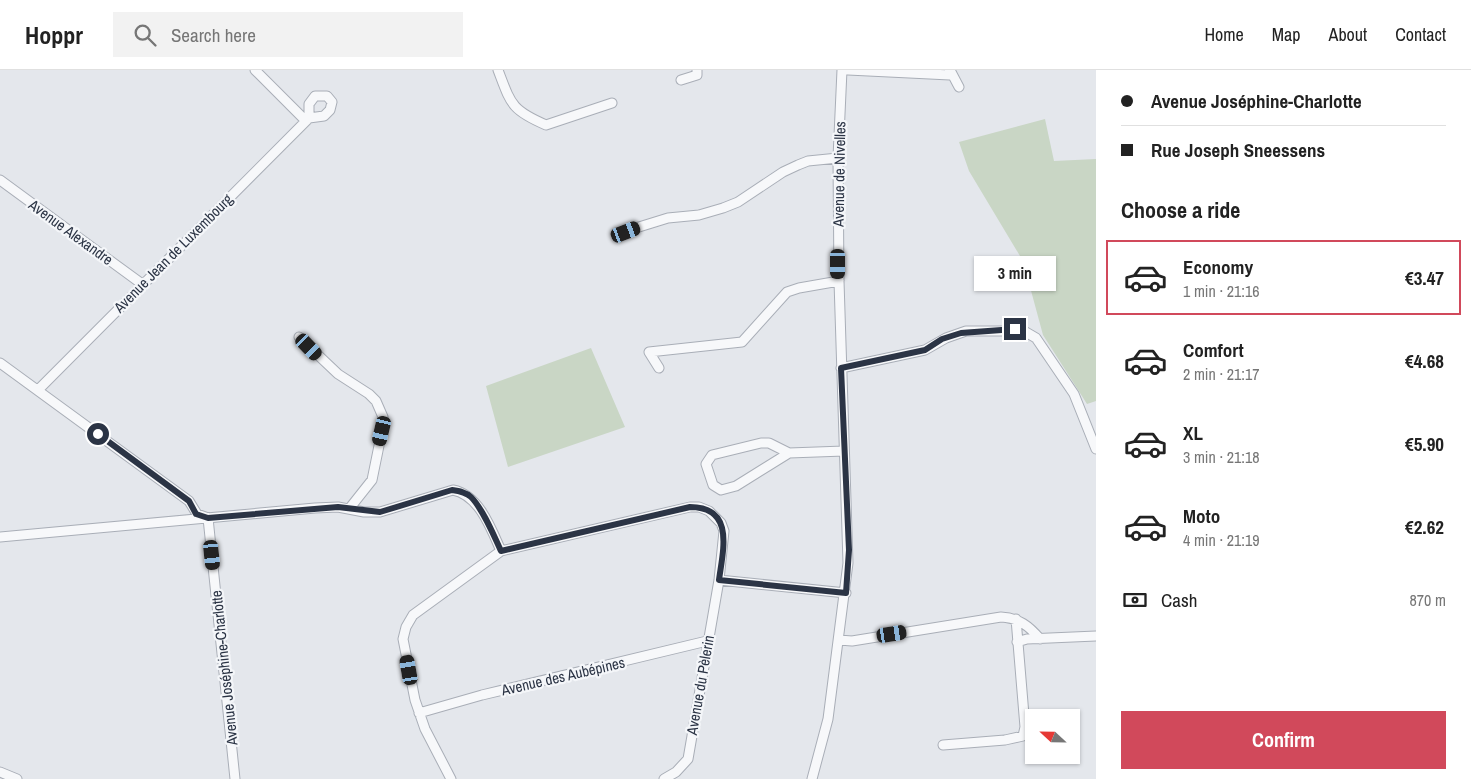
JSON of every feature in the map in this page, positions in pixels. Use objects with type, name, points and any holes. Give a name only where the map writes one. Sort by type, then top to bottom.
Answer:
[{"type":"street","name":"Avenue Jean de Luxembourg","points":[[38,390],[308,120],[255,70]]},
{"type":"street","points":[[498,70],[511,104],[526,116],[546,125],[612,103]]},
{"type":"street","points":[[681,80],[697,75],[698,70]]},
{"type":"street","name":"Avenue de Nivelles","points":[[812,779],[828,719],[846,593],[849,550],[839,281],[838,158],[842,70]]},
{"type":"street","points":[[848,70],[950,73],[958,87]]},
{"type":"street","points":[[626,232],[668,218],[699,215],[723,208],[738,202],[783,172],[798,165],[808,161],[838,158]]},
{"type":"street","name":"Avenue Alexandre","points":[[0,180],[142,284]]},
{"type":"street","points":[[659,368],[649,352],[701,348],[742,342],[788,292],[799,288],[839,281]]},
{"type":"street","points":[[841,368],[925,350],[946,338],[966,332],[1024,331],[1036,338],[1070,388],[1087,423],[1096,449]]},
{"type":"street","points":[[299,337],[338,374],[369,394],[376,401],[383,417],[372,480],[349,509]]},
{"type":"street","points":[[0,363],[189,501],[196,514],[208,518]]},
{"type":"street","points":[[789,453],[742,483],[727,489],[717,488],[713,485],[706,464],[709,458],[716,453],[769,443],[789,453],[844,451]]},
{"type":"street","points":[[0,537],[315,508],[338,507],[380,512],[452,490],[463,492],[471,497],[501,551],[413,616],[406,627],[404,639],[419,713],[451,779]]},
{"type":"street","name":"Avenue du Pèlerin","points":[[501,551],[690,507],[699,507],[715,515],[724,531],[719,580],[688,759],[676,772],[664,779]]},
{"type":"street","name":"Avenue Joséphine-Charlotte","points":[[208,518],[235,779]]},
{"type":"street","points":[[719,580],[846,593]]},
{"type":"street","points":[[839,640],[852,641],[1001,617],[1016,619],[1029,626],[1040,639]]},
{"type":"street","points":[[943,745],[1005,740],[1023,736],[1025,727],[1016,619]]},
{"type":"street","points":[[1017,642],[1096,636]]},
{"type":"street","name":"Avenue des Aubépines","points":[[419,713],[482,695],[707,641]]},
{"type":"street","points":[[0,772],[17,779]]},
{"type":"green space","points":[[1045,119],[1054,161],[1096,159],[1096,401],[1087,404],[1043,335],[1023,261],[969,171],[959,142]]},
{"type":"green space","points":[[591,348],[625,427],[508,467],[486,386]]},
{"type":"route","points":[[98,434],[189,501],[196,514],[208,518],[338,507],[364,512],[380,512],[452,490],[463,492],[471,497],[501,551],[690,507],[699,507],[709,510],[715,515],[724,531],[719,580],[846,593],[849,550],[841,368],[925,350],[942,339],[961,333],[1015,329]]}]
